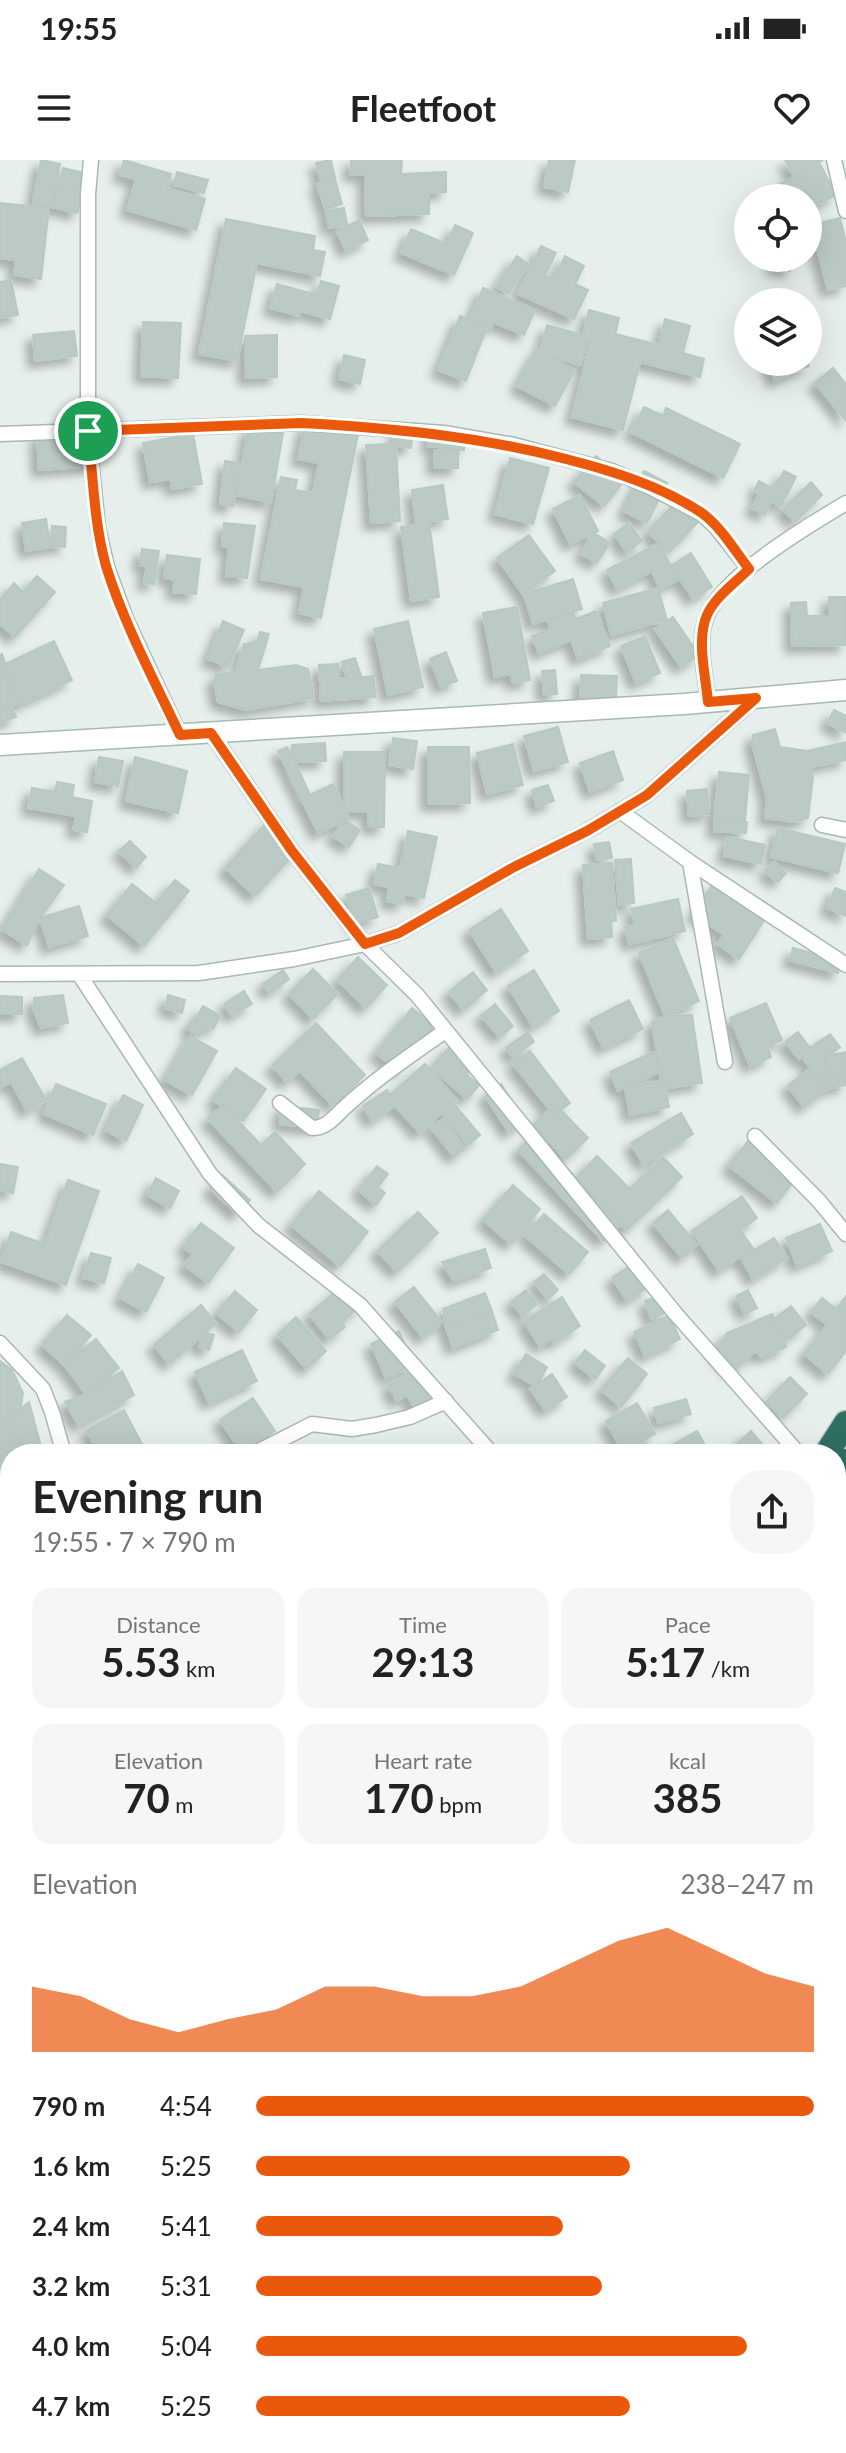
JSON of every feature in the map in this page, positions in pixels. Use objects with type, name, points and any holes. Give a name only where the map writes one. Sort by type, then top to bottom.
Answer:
[{"type":"highway","points":[[832,1444],[846,1423]]},
{"type":"street","points":[[91,160],[88,194],[88,431],[98,528],[107,567],[126,619],[180,735]]},
{"type":"street","points":[[834,160],[846,211]]},
{"type":"street","points":[[0,434],[301,423],[444,433],[514,445],[612,471],[689,507],[715,526],[749,569]]},
{"type":"street","points":[[708,702],[702,633],[707,615],[717,600],[779,544],[846,503]]},
{"type":"street","points":[[0,745],[708,702],[846,690]]},
{"type":"street","points":[[0,974],[199,973],[294,959],[365,944],[399,933],[647,795],[756,698]]},
{"type":"street","points":[[211,733],[292,851],[365,944],[417,995],[675,1313],[790,1444]]},
{"type":"street","points":[[620,811],[690,862],[846,965]]},
{"type":"street","points":[[822,825],[846,830]]},
{"type":"street","points":[[690,862],[725,1062]]},
{"type":"street","points":[[79,974],[210,1174],[258,1225],[360,1305],[483,1444]]},
{"type":"street","points":[[280,1103],[312,1128],[318,1129],[381,1075],[445,1031]]},
{"type":"street","points":[[755,1136],[819,1201],[846,1234]]},
{"type":"street","points":[[0,1343],[43,1389],[61,1444]]},
{"type":"street","points":[[273,1444],[312,1424],[352,1429],[376,1425],[410,1417],[446,1401]]},
{"type":"building","points":[[41,160],[60,164],[51,207],[33,203]]},
{"type":"building","points":[[124,160],[171,174],[167,188],[205,199],[196,230],[127,210],[136,179],[120,175]]},
{"type":"building","points":[[331,160],[335,178],[321,181],[316,163]]},
{"type":"building","points":[[351,160],[402,160],[401,174],[446,172],[446,192],[429,193],[429,214],[366,216],[367,175],[350,174]]},
{"type":"building","points":[[549,160],[575,160],[568,192],[544,187]]},
{"type":"building","points":[[785,160],[823,160],[819,162],[836,195],[822,202],[822,184],[780,184],[794,177]]},
{"type":"building","points":[[63,168],[88,174],[77,213],[52,207]]},
{"type":"building","points":[[177,172],[208,180],[204,193],[174,185]]},
{"type":"building","points":[[335,179],[342,204],[325,209],[317,184]]},
{"type":"building","points":[[0,203],[49,208],[41,279],[14,275],[16,260],[0,258]]},
{"type":"building","points":[[344,208],[347,224],[329,228],[326,211]]},
{"type":"building","points":[[840,218],[846,242],[846,286],[828,290],[822,267],[822,222]]},
{"type":"building","points":[[226,219],[315,236],[313,250],[325,252],[320,276],[257,263],[237,361],[199,354]]},
{"type":"building","points":[[359,220],[368,240],[346,251],[337,231]]},
{"type":"building","points":[[455,225],[473,233],[454,275],[401,253],[411,229],[447,244]]},
{"type":"building","points":[[541,246],[556,253],[545,275],[554,279],[565,256],[584,266],[575,284],[588,290],[574,319],[518,294]]},
{"type":"building","points":[[517,256],[528,264],[508,294],[496,287]]},
{"type":"building","points":[[11,280],[18,315],[0,318],[0,282]]},
{"type":"building","points":[[321,281],[339,286],[330,319],[300,311],[299,316],[270,308],[277,284],[317,295]]},
{"type":"building","points":[[483,288],[535,310],[524,335],[493,322],[491,328],[470,319]]},
{"type":"building","points":[[589,310],[619,318],[615,334],[659,345],[665,319],[690,326],[683,353],[704,359],[700,377],[640,362],[623,430],[572,417],[591,340],[588,339],[581,365],[548,356],[575,370],[555,406],[517,386],[537,349],[540,351],[547,325],[583,335]]},
{"type":"building","points":[[460,316],[487,327],[466,381],[438,370]]},
{"type":"building","points":[[143,322],[181,323],[178,378],[141,376]]},
{"type":"building","points":[[74,331],[77,356],[35,361],[33,335]]},
{"type":"building","points":[[277,335],[277,377],[245,378],[245,336]]},
{"type":"building","points":[[344,355],[365,360],[360,384],[339,379]]},
{"type":"building","points":[[833,368],[846,384],[846,421],[815,383]]},
{"type":"building","points":[[644,407],[663,416],[666,408],[740,444],[723,478],[631,432]]},
{"type":"building","points":[[305,424],[358,434],[321,618],[299,613],[304,587],[261,579],[281,477],[297,480],[295,490],[313,493],[319,463],[298,459]]},
{"type":"building","points":[[249,427],[283,433],[271,502],[236,495]]},
{"type":"building","points":[[396,430],[413,432],[411,448],[396,446],[400,521],[371,523],[366,445],[394,444]]},
{"type":"building","points":[[430,430],[466,433],[464,450],[428,446]]},
{"type":"building","points":[[93,431],[96,466],[39,470],[37,435]]},
{"type":"building","points":[[193,434],[202,484],[172,489],[171,479],[150,482],[143,443]]},
{"type":"building","points":[[434,450],[458,450],[458,468],[434,468]]},
{"type":"building","points":[[596,456],[625,480],[604,506],[574,482]]},
{"type":"building","points":[[510,458],[549,468],[533,524],[495,514]]},
{"type":"building","points":[[225,461],[239,463],[233,506],[220,504]]},
{"type":"building","points":[[644,471],[667,483],[647,523],[624,511]]},
{"type":"building","points":[[784,471],[796,477],[781,506],[771,501],[765,515],[752,508],[760,493],[754,491],[759,481],[774,489]]},
{"type":"building","points":[[811,482],[822,495],[795,522],[783,509]]},
{"type":"building","points":[[443,485],[448,519],[429,521],[439,597],[411,601],[401,527],[416,525],[412,490]]},
{"type":"building","points":[[580,495],[598,531],[570,544],[553,509]]},
{"type":"building","points":[[676,502],[698,522],[669,552],[648,532]]},
{"type":"building","points":[[46,519],[50,547],[26,551],[22,523]]},
{"type":"building","points":[[224,523],[255,526],[247,578],[226,576],[229,547],[222,546]]},
{"type":"building","points":[[629,523],[642,541],[627,552],[614,534]]},
{"type":"building","points":[[52,526],[66,527],[65,547],[51,546]]},
{"type":"building","points":[[594,533],[610,543],[597,563],[581,554]]},
{"type":"building","points":[[529,535],[555,571],[523,594],[497,558]]},
{"type":"building","points":[[659,543],[678,580],[660,589],[652,571],[617,589],[607,570]]},
{"type":"building","points":[[142,549],[159,551],[154,584],[144,583],[147,566],[140,565]]},
{"type":"building","points":[[691,553],[712,587],[693,599],[671,566]]},
{"type":"building","points":[[167,555],[200,559],[196,594],[173,592],[175,580],[164,578]]},
{"type":"building","points":[[37,576],[55,592],[15,637],[0,624],[0,600],[14,583],[23,592]]},
{"type":"building","points":[[573,579],[582,609],[533,624],[524,594]]},
{"type":"building","points":[[658,588],[667,620],[611,635],[603,603]]},
{"type":"building","points":[[829,597],[845,597],[846,645],[792,646],[791,603],[806,602],[807,616],[829,616]]},
{"type":"building","points":[[517,607],[530,680],[513,683],[511,674],[495,677],[483,613]]},
{"type":"building","points":[[596,611],[610,646],[578,659],[571,640],[539,653],[532,636],[551,629],[548,622],[573,612],[576,619]]},
{"type":"building","points":[[673,617],[699,655],[681,667],[655,629]]},
{"type":"building","points":[[223,621],[244,630],[228,667],[208,659]]},
{"type":"building","points":[[408,621],[423,687],[388,695],[374,629]]},
{"type":"building","points":[[260,632],[269,634],[258,670],[296,665],[308,669],[314,698],[246,710],[218,702],[214,681],[216,675],[236,671],[244,644],[257,642]]},
{"type":"building","points":[[645,636],[660,673],[636,683],[621,646]]},
{"type":"building","points":[[54,641],[72,680],[19,705],[1,666]]},
{"type":"building","points":[[446,652],[457,681],[441,687],[430,659]]},
{"type":"building","points":[[0,655],[18,703],[0,709]]},
{"type":"building","points":[[355,658],[361,675],[352,678],[374,676],[375,697],[321,701],[319,665],[338,664],[339,679],[347,678],[342,662]]},
{"type":"building","points":[[555,670],[557,694],[544,695],[542,671]]},
{"type":"building","points":[[581,675],[617,676],[616,700],[580,698]]},
{"type":"building","points":[[12,706],[16,717],[0,723],[0,710]]},
{"type":"building","points":[[834,710],[846,716],[846,733],[827,723]]},
{"type":"building","points":[[558,727],[568,762],[534,771],[524,736]]},
{"type":"building","points":[[775,729],[780,747],[807,751],[846,742],[846,760],[811,767],[813,777],[808,818],[795,822],[765,818],[767,799],[752,743],[753,735]]},
{"type":"building","points":[[393,738],[417,741],[413,769],[389,765]]},
{"type":"building","points":[[325,743],[326,761],[295,762],[310,795],[333,784],[344,806],[344,752],[385,752],[384,827],[368,827],[369,812],[347,812],[349,818],[318,833],[278,751],[287,747],[292,757],[292,745]]},
{"type":"building","points":[[513,744],[523,785],[487,794],[477,753]]},
{"type":"building","points":[[428,747],[469,747],[470,803],[428,804]]},
{"type":"building","points":[[613,751],[623,780],[590,792],[580,763]]},
{"type":"building","points":[[99,757],[123,761],[118,786],[95,782]]},
{"type":"building","points":[[135,757],[187,771],[178,813],[126,801]]},
{"type":"building","points":[[719,772],[749,775],[745,821],[714,819]]},
{"type":"building","points":[[57,782],[74,785],[72,797],[92,801],[87,832],[73,830],[76,816],[28,808],[32,788],[55,792]]},
{"type":"building","points":[[548,785],[554,801],[537,807],[532,790]]},
{"type":"building","points":[[707,789],[709,814],[689,816],[687,791]]},
{"type":"building","points":[[269,820],[299,849],[255,896],[225,868]]},
{"type":"building","points":[[345,820],[360,830],[349,847],[333,836]]},
{"type":"building","points":[[715,821],[747,822],[746,833],[714,831]]},
{"type":"building","points":[[778,828],[845,844],[838,873],[771,857]]},
{"type":"building","points":[[408,831],[437,837],[424,898],[405,894],[402,904],[387,901],[389,887],[374,884],[378,864],[400,868]]},
{"type":"building","points":[[728,837],[765,845],[761,864],[724,856]]},
{"type":"building","points":[[130,841],[146,857],[136,868],[119,851]]},
{"type":"building","points":[[609,842],[612,858],[597,860],[594,844]]},
{"type":"building","points":[[631,859],[634,903],[619,905],[615,860]]},
{"type":"building","points":[[774,862],[786,873],[778,882],[765,871]]},
{"type":"building","points":[[612,863],[616,921],[611,921],[612,937],[588,939],[583,865]]},
{"type":"building","points":[[39,869],[64,885],[40,918],[27,945],[2,930]]},
{"type":"building","points":[[175,880],[189,891],[144,946],[107,915],[132,884],[156,903]]},
{"type":"building","points":[[713,884],[765,919],[739,959],[717,944],[724,935],[693,914]]},
{"type":"building","points":[[369,888],[378,917],[355,924],[346,895]]},
{"type":"building","points":[[835,888],[846,892],[846,916],[827,908]]},
{"type":"building","points":[[678,899],[685,931],[629,944],[625,927],[635,925],[631,909]]},
{"type":"building","points":[[79,906],[88,936],[49,947],[40,918]]},
{"type":"building","points":[[501,909],[528,951],[496,972],[469,930]]},
{"type":"building","points":[[673,938],[699,1001],[665,1016],[639,953]]},
{"type":"building","points":[[793,948],[841,961],[838,973],[790,960]]},
{"type":"building","points":[[358,957],[387,985],[366,1008],[337,980]]},
{"type":"building","points":[[313,969],[338,994],[313,1019],[289,994]]},
{"type":"building","points":[[283,970],[289,979],[270,993],[263,984]]},
{"type":"building","points":[[534,970],[559,1011],[533,1027],[508,986]]},
{"type":"building","points":[[473,972],[487,990],[463,1010],[449,992]]},
{"type":"building","points":[[244,991],[252,1004],[232,1016],[224,1004]]},
{"type":"building","points":[[63,995],[68,1023],[41,1028],[33,1009],[34,998]]},
{"type":"building","points":[[168,995],[185,1000],[182,1013],[165,1008]]},
{"type":"building","points":[[0,996],[22,997],[22,1014],[0,1014]]},
{"type":"building","points":[[629,1000],[643,1029],[603,1048],[590,1020]]},
{"type":"building","points":[[766,1003],[782,1040],[767,1046],[771,1057],[750,1066],[730,1018]]},
{"type":"building","points":[[495,1004],[513,1026],[500,1037],[481,1016]]},
{"type":"building","points":[[203,1006],[221,1016],[213,1029],[196,1019]]},
{"type":"building","points":[[412,1008],[434,1026],[399,1071],[376,1053]]},
{"type":"building","points":[[692,1015],[702,1083],[662,1089],[652,1022],[665,1016]]},
{"type":"building","points":[[194,1019],[206,1029],[198,1037],[187,1028]]},
{"type":"building","points":[[316,1023],[365,1075],[333,1106],[300,1071],[287,1082],[272,1066]]},
{"type":"building","points":[[528,1032],[534,1042],[513,1057],[506,1048]]},
{"type":"building","points":[[798,1032],[810,1048],[830,1034],[840,1047],[824,1060],[839,1081],[827,1090],[802,1057],[799,1059],[785,1042]]},
{"type":"building","points":[[190,1036],[217,1051],[192,1095],[165,1080]]},
{"type":"building","points":[[453,1043],[475,1063],[466,1074],[479,1085],[467,1099],[431,1068]]},
{"type":"building","points":[[530,1051],[570,1103],[554,1115],[513,1064]]},
{"type":"building","points":[[653,1052],[661,1071],[618,1091],[610,1072]]},
{"type":"building","points":[[846,1052],[846,1085],[831,1088],[825,1056]]},
{"type":"building","points":[[22,1058],[46,1100],[27,1111],[11,1082],[0,1088],[0,1070]]},
{"type":"building","points":[[425,1064],[457,1100],[453,1103],[480,1135],[468,1145],[442,1113],[420,1133],[395,1106],[372,1121],[363,1106],[387,1090],[390,1095]]},
{"type":"building","points":[[236,1068],[266,1089],[243,1121],[213,1100]]},
{"type":"building","points":[[808,1070],[824,1091],[804,1107],[788,1086]]},
{"type":"building","points":[[664,1080],[669,1107],[630,1115],[625,1088]]},
{"type":"building","points":[[56,1084],[106,1104],[93,1135],[44,1114]]},
{"type":"building","points":[[501,1084],[525,1121],[509,1132],[485,1096]]},
{"type":"building","points":[[123,1095],[143,1105],[126,1141],[106,1131]]},
{"type":"building","points":[[555,1104],[588,1138],[566,1159],[533,1125]]},
{"type":"building","points":[[223,1105],[261,1145],[275,1132],[305,1164],[277,1192],[208,1119]]},
{"type":"building","points":[[281,1106],[319,1110],[317,1128],[280,1124]]},
{"type":"building","points":[[681,1113],[693,1134],[643,1164],[631,1143]]},
{"type":"building","points":[[443,1119],[465,1148],[454,1157],[431,1128]]},
{"type":"building","points":[[535,1134],[620,1225],[603,1241],[518,1150]]},
{"type":"building","points":[[748,1141],[796,1178],[777,1203],[729,1166]]},
{"type":"building","points":[[597,1156],[630,1189],[663,1157],[682,1177],[627,1230],[576,1178]]},
{"type":"building","points":[[0,1164],[18,1167],[13,1193],[0,1190]]},
{"type":"building","points":[[377,1166],[388,1174],[378,1187],[385,1193],[376,1205],[358,1190]]},
{"type":"building","points":[[222,1175],[250,1200],[237,1214],[210,1189]]},
{"type":"building","points":[[156,1178],[179,1191],[170,1208],[147,1195]]},
{"type":"building","points":[[68,1180],[99,1191],[66,1285],[1,1262],[11,1232],[45,1244]]},
{"type":"building","points":[[513,1185],[540,1209],[511,1244],[483,1220]]},
{"type":"building","points":[[319,1191],[368,1232],[340,1266],[291,1225]]},
{"type":"building","points":[[742,1196],[757,1218],[740,1230],[753,1248],[719,1271],[692,1231]]},
{"type":"building","points":[[668,1210],[697,1245],[682,1258],[653,1223]]},
{"type":"building","points":[[418,1212],[438,1233],[397,1272],[377,1251]]},
{"type":"building","points":[[544,1214],[588,1252],[569,1274],[525,1236]]},
{"type":"building","points":[[201,1223],[234,1248],[208,1283],[184,1265],[193,1254],[183,1247]]},
{"type":"building","points":[[820,1224],[832,1251],[797,1266],[786,1238]]},
{"type":"building","points":[[774,1238],[787,1258],[753,1279],[741,1258]]},
{"type":"building","points":[[485,1249],[491,1268],[454,1281],[442,1262]]},
{"type":"building","points":[[91,1253],[111,1258],[104,1283],[83,1278]]},
{"type":"building","points":[[634,1263],[649,1287],[627,1301],[612,1278]]},
{"type":"building","points":[[138,1264],[164,1278],[146,1312],[120,1298]]},
{"type":"building","points":[[544,1274],[558,1290],[548,1299],[534,1282]]},
{"type":"building","points":[[344,1285],[361,1306],[341,1322],[345,1327],[329,1339],[309,1314]]},
{"type":"building","points":[[414,1287],[442,1322],[423,1338],[395,1302]]},
{"type":"building","points":[[526,1290],[537,1304],[523,1316],[511,1302]]},
{"type":"building","points":[[748,1290],[757,1308],[745,1314],[736,1296]]},
{"type":"building","points":[[235,1291],[257,1310],[239,1332],[216,1313]]},
{"type":"building","points":[[485,1293],[492,1311],[446,1328],[443,1309]]},
{"type":"building","points":[[660,1296],[666,1313],[651,1319],[645,1301]]},
{"type":"building","points":[[846,1296],[846,1351],[828,1374],[804,1354],[827,1325],[811,1312],[822,1298],[836,1309]]},
{"type":"building","points":[[562,1297],[580,1326],[554,1343],[552,1339],[540,1347],[524,1321]]},
{"type":"building","points":[[201,1305],[216,1323],[205,1333],[214,1335],[209,1350],[199,1347],[203,1335],[169,1364],[154,1345]]},
{"type":"building","points":[[791,1306],[806,1325],[787,1340],[773,1320]]},
{"type":"building","points":[[492,1311],[498,1330],[453,1348],[446,1328]]},
{"type":"building","points":[[772,1314],[786,1347],[762,1357],[756,1351],[734,1371],[716,1351],[727,1333]]},
{"type":"building","points":[[67,1315],[91,1335],[64,1365],[42,1345]]},
{"type":"building","points":[[669,1315],[680,1339],[645,1356],[634,1332]]},
{"type":"building","points":[[296,1317],[326,1351],[307,1369],[277,1335]]},
{"type":"building","points":[[399,1331],[414,1365],[386,1378],[371,1344]]},
{"type":"building","points":[[96,1339],[119,1368],[86,1394],[64,1365]]},
{"type":"building","points":[[242,1350],[257,1381],[209,1403],[195,1372]]},
{"type":"building","points":[[585,1350],[605,1366],[595,1379],[575,1363]]},
{"type":"building","points":[[526,1354],[547,1367],[538,1384],[552,1374],[567,1397],[546,1411],[530,1389],[535,1386],[514,1374]]},
{"type":"building","points":[[628,1358],[647,1374],[621,1407],[601,1390]]},
{"type":"building","points":[[0,1361],[12,1370],[23,1393],[20,1411],[0,1427]]},
{"type":"building","points":[[418,1367],[437,1399],[417,1412],[407,1395],[397,1401],[388,1386]]},
{"type":"building","points":[[122,1371],[134,1395],[78,1425],[65,1402],[86,1394]]},
{"type":"building","points":[[790,1377],[807,1394],[783,1418],[766,1402]]},
{"type":"building","points":[[253,1398],[275,1431],[256,1444],[236,1444],[220,1420]]},
{"type":"building","points":[[686,1399],[691,1414],[658,1423],[654,1408]]},
{"type":"building","points":[[29,1402],[40,1444],[0,1444],[0,1426]]},
{"type":"building","points":[[637,1403],[655,1434],[637,1444],[619,1444],[606,1421]]},
{"type":"building","points":[[124,1410],[142,1444],[94,1444],[87,1430]]},
{"type":"building","points":[[697,1431],[704,1444],[674,1444]]},
{"type":"building","points":[[751,1431],[762,1444],[737,1444]]},
{"type":"route","points":[[301,423],[387,428],[444,433],[514,445],[612,471],[702,514],[749,569],[717,600],[707,615],[702,633],[708,702],[756,698],[647,795],[399,933],[365,944],[292,851],[211,733],[180,735],[126,619],[107,567],[98,528],[88,431],[301,423]]}]
